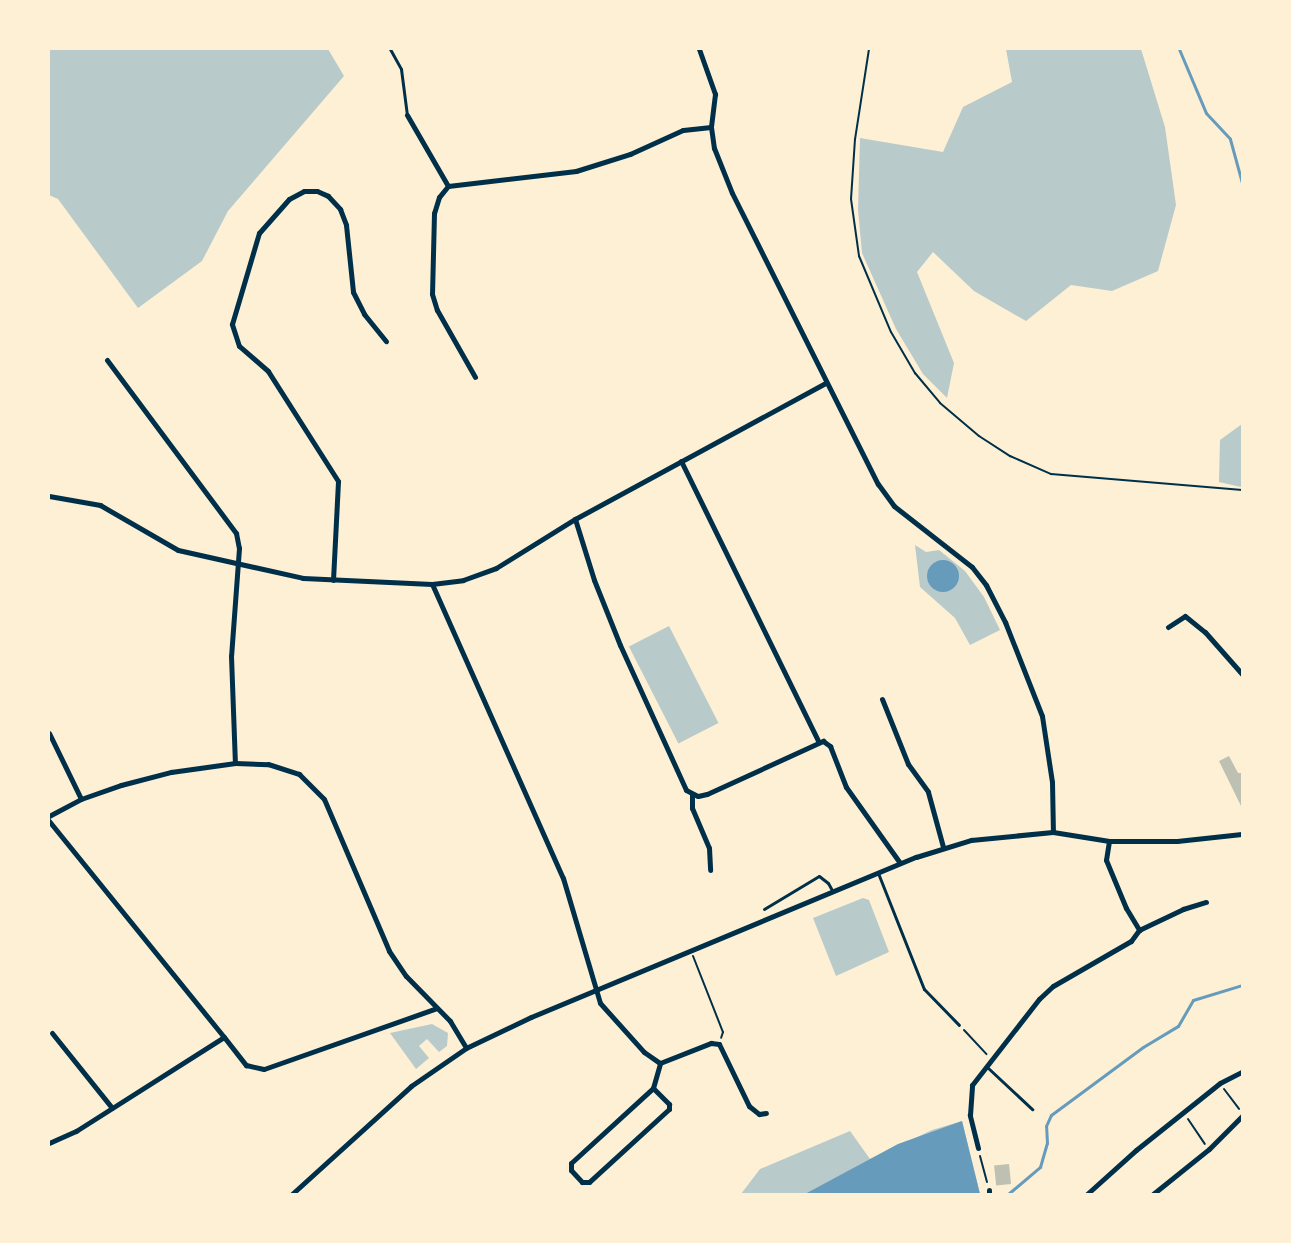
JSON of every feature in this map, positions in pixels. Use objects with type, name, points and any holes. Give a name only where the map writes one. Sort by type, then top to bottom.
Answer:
[{"type":"street","points":[[699,49],[715,94],[711,127],[714,148],[732,193],[826,384],[878,484],[894,506],[972,567],[986,585],[1005,622],[1042,716],[1052,782],[1053,832]]},
{"type":"street","points":[[407,115],[448,186]]},
{"type":"street","points":[[475,377],[437,310],[432,294],[434,213],[439,197],[448,186],[576,171],[630,154],[683,130],[711,127]]},
{"type":"street","points":[[333,580],[338,481],[268,372],[239,346],[232,324],[259,232],[289,199],[304,191],[317,191],[328,196],[340,209],[346,225],[353,292],[364,314],[386,341]]},
{"type":"street","points":[[108,360],[236,533],[238,564],[231,656],[235,764]]},
{"type":"street","points":[[49,496],[100,505],[178,550],[303,578],[432,584],[463,580],[496,568],[575,519],[826,384]]},
{"type":"street","points":[[681,461],[818,741]]},
{"type":"street","points":[[575,519],[594,580],[620,645],[681,782],[692,794],[692,808],[709,848],[710,870]]},
{"type":"street","points":[[432,584],[563,878],[598,990],[600,1003],[613,1020],[644,1052],[660,1063]]},
{"type":"street","points":[[1168,627],[1185,616],[1205,632],[1242,674]]},
{"type":"street","points":[[882,699],[908,764],[928,792],[943,847]]},
{"type":"street","points":[[49,733],[81,799]]},
{"type":"street","points":[[692,794],[707,794],[823,740],[830,746],[846,787],[900,864]]},
{"type":"street","points":[[49,816],[81,799],[121,785],[171,772],[235,764],[268,764],[299,774],[318,790],[338,827],[364,896],[389,951],[406,976],[450,1021],[466,1048]]},
{"type":"street","points":[[49,821],[246,1065],[264,1069],[437,1008]]},
{"type":"street","points":[[292,1194],[411,1086],[466,1048],[531,1017],[943,847],[971,840],[1053,832],[1109,841],[1177,841],[1242,834]]},
{"type":"street","points":[[1109,841],[1106,860],[1126,908],[1139,930]]},
{"type":"street","points":[[978,1148],[969,1099],[972,1085],[1053,986],[1122,947],[1139,930],[1183,909],[1206,902]]},
{"type":"street","points":[[52,1033],[112,1108]]},
{"type":"street","points":[[49,1143],[66,1136],[224,1037]]},
{"type":"street","points":[[660,1063],[711,1043],[719,1044],[749,1106],[759,1114],[766,1113]]},
{"type":"street","points":[[653,1088],[669,1104],[669,1109],[589,1182],[582,1182],[571,1170],[571,1163],[653,1088],[660,1063]]},
{"type":"street","points":[[1086,1194],[1136,1150],[1220,1083],[1242,1072]]},
{"type":"street","points":[[1153,1194],[1209,1150],[1242,1115]]},
{"type":"lane","points":[[390,49],[401,70],[407,115]]},
{"type":"lane","points":[[878,873],[924,989],[959,1025]]},
{"type":"lane","points":[[764,910],[818,876],[828,883],[833,893]]},
{"type":"lane","points":[[986,1066],[1032,1109]]},
{"type":"path","points":[[870,49],[855,139],[851,199],[859,256],[891,332],[915,373],[940,403],[979,436],[1010,456],[1051,474],[1242,490]]},
{"type":"path","points":[[692,952],[723,1032],[719,1044]]},
{"type":"path","points":[[959,1025],[991,1060]]},
{"type":"path","points":[[1220,1083],[1242,1115]]},
{"type":"path","points":[[1184,1113],[1209,1150]]},
{"type":"path","points":[[978,1148],[989,1192]]},
{"type":"shaded area","points":[[49,49],[328,49],[344,76],[228,211],[202,261],[138,308],[58,199],[49,195]]},
{"type":"shaded area","points":[[1006,49],[1141,49],[1165,127],[1176,205],[1158,271],[1112,291],[1071,285],[1026,321],[974,291],[933,252],[917,272],[954,363],[947,398],[923,374],[896,329],[862,253],[858,210],[860,138],[943,152],[963,107],[1012,82]]},
{"type":"shaded area","points":[[1242,424],[1242,521],[1241,487],[1219,482],[1220,440]]},
{"type":"shaded area","points":[[915,545],[926,552],[939,550],[965,571],[984,597],[1000,630],[970,645],[955,618],[920,587]]},
{"type":"shaded area","points":[[669,626],[718,723],[678,744],[629,646]]},
{"type":"shaded area","points":[[863,898],[869,900],[889,952],[836,976],[813,918]]},
{"type":"shaded area","points":[[432,1024],[448,1033],[447,1046],[439,1052],[427,1039],[419,1046],[429,1058],[416,1069],[390,1033]]},
{"type":"shaded area","points":[[962,1121],[980,1194],[741,1194],[760,1169],[850,1131],[870,1159],[932,1130]]},
{"type":"water","points":[[943,560],[949,561],[954,565],[958,570],[958,582],[954,587],[949,591],[943,592],[937,591],[932,587],[928,582],[927,576],[928,570],[932,565],[937,561]]},
{"type":"water","points":[[962,1121],[980,1194],[805,1194],[898,1144]]},
{"type":"building","points":[[1229,756],[1238,773],[1242,773],[1242,808],[1219,761]]},
{"type":"building","points":[[1009,1164],[1011,1184],[996,1185],[994,1166]]},
{"type":"waterway","points":[[1179,49],[1206,113],[1230,139],[1242,183]]},
{"type":"waterway","points":[[1008,1194],[1040,1167],[1047,1143],[1046,1126],[1051,1115],[1143,1047],[1178,1026],[1193,1000],[1242,985]]}]
